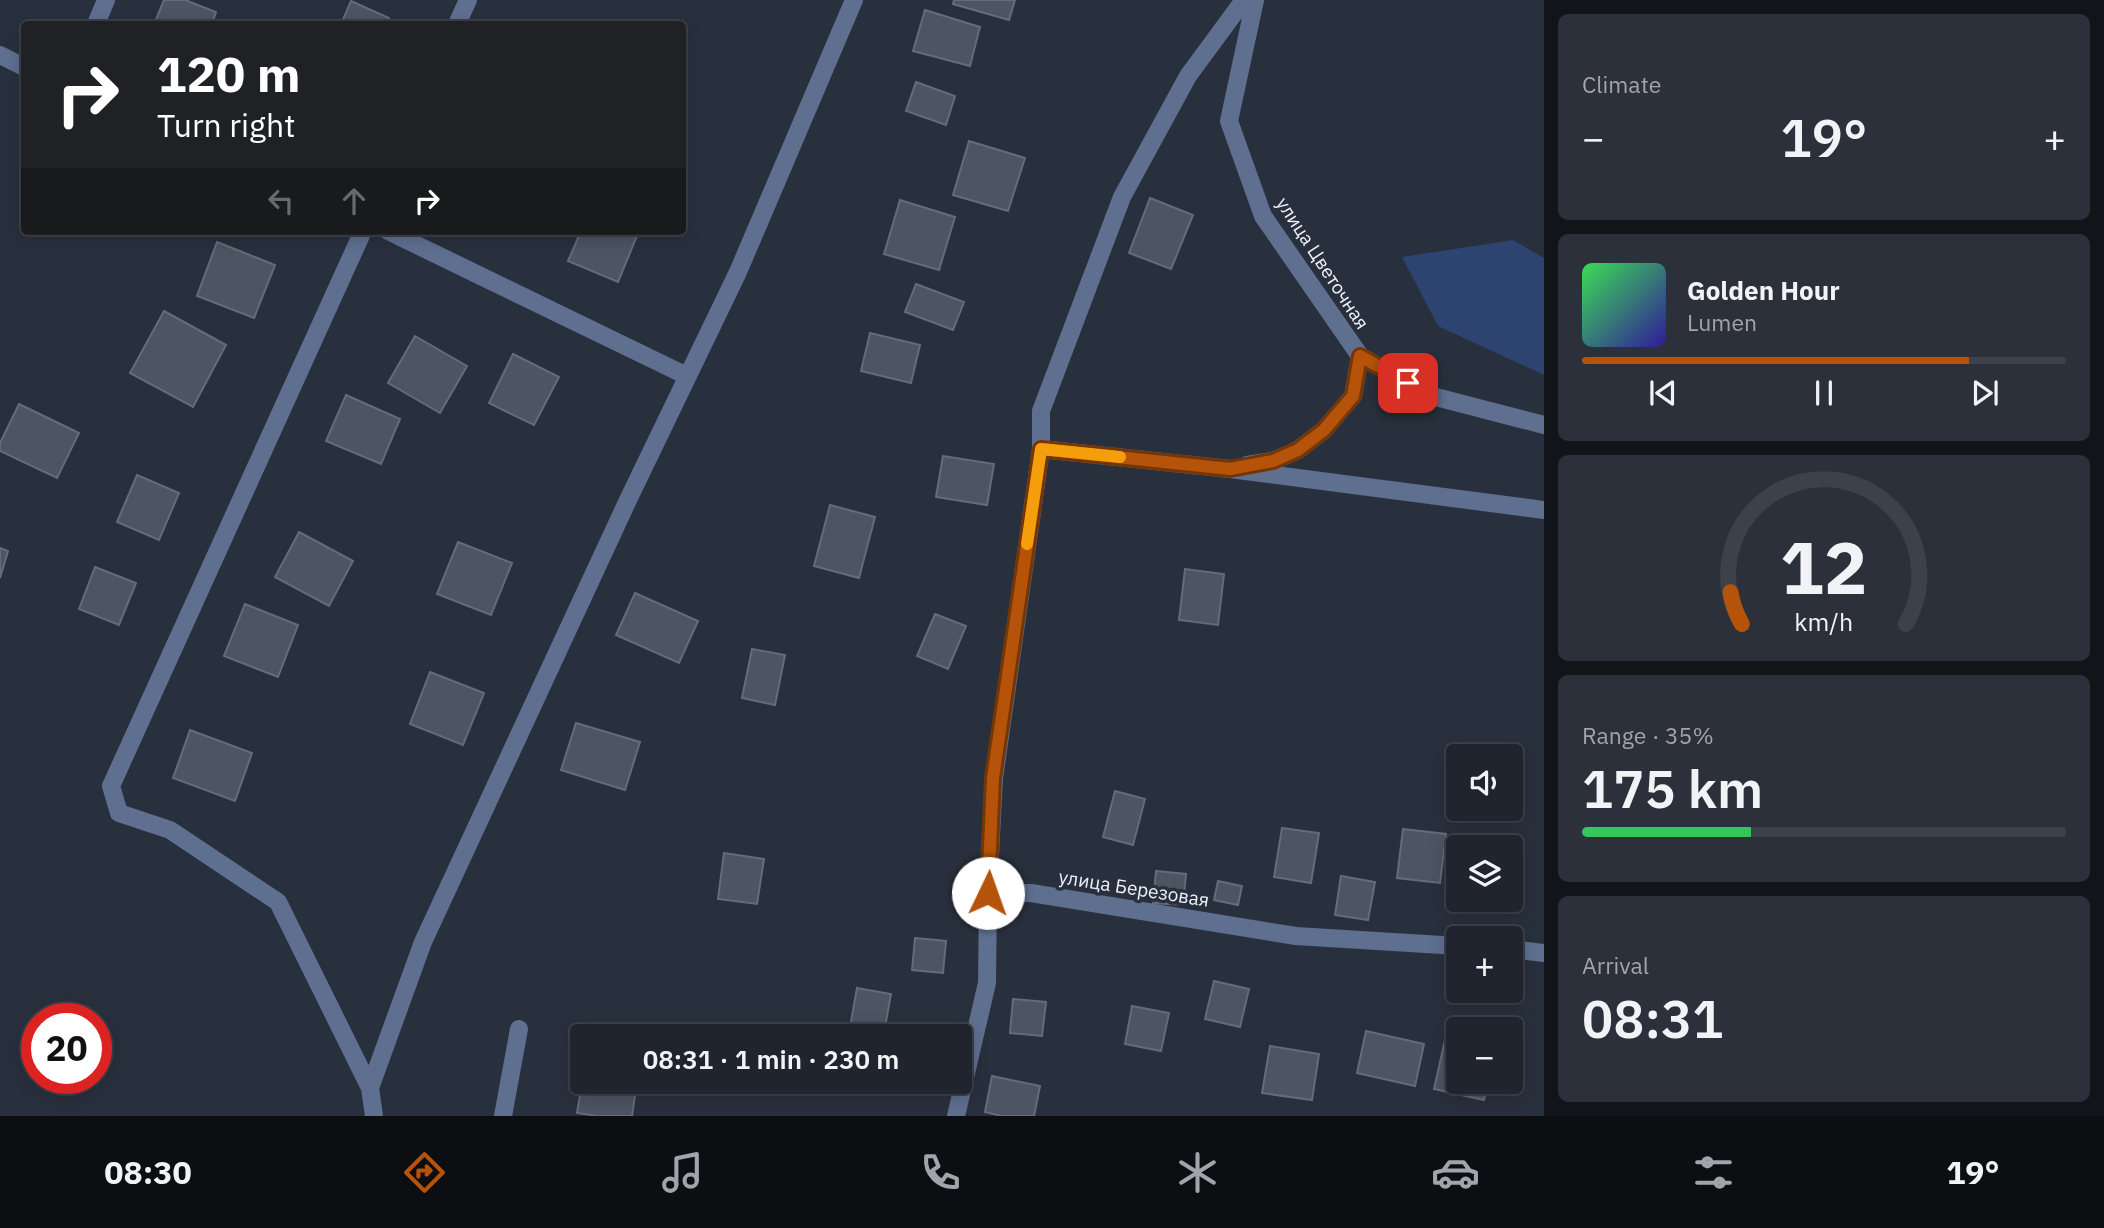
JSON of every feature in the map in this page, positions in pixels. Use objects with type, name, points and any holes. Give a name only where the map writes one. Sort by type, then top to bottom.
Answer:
[{"type":"street","points":[[97,21],[106,0]]},
{"type":"street","points":[[458,21],[468,0]]},
{"type":"street","points":[[370,1088],[423,942],[738,272],[854,0]]},
{"type":"street","points":[[956,1116],[988,983],[988,893],[993,778],[1041,449],[1041,411],[1122,197],[1188,76],[1244,0]]},
{"type":"street","name":"улица Цветочная","points":[[1255,0],[1229,121],[1263,216],[1360,356],[1432,396],[1544,425]]},
{"type":"street","points":[[0,55],[21,66]]},
{"type":"street","points":[[361,235],[111,786],[119,813],[170,830],[278,902],[370,1088],[374,1116]]},
{"type":"street","points":[[396,235],[687,376]]},
{"type":"street","points":[[1230,469],[1273,461],[1298,450],[1324,430],[1353,396],[1360,356]]},
{"type":"street","points":[[1041,449],[1230,469],[1544,510]]},
{"type":"street","name":"улица Березовая","points":[[988,893],[1031,893],[1296,936],[1446,945]]},
{"type":"street","points":[[1523,951],[1544,953]]},
{"type":"street","points":[[503,1116],[519,1029]]},
{"type":"shaded area","points":[[1513,240],[1544,258],[1544,375],[1438,326],[1402,257]]},
{"type":"building","points":[[164,0],[185,0],[216,12],[213,21],[155,21]]},
{"type":"building","points":[[954,0],[1015,0],[1009,20],[953,4]]},
{"type":"building","points":[[351,1],[389,18],[388,21],[342,21]]},
{"type":"building","points":[[925,10],[980,27],[970,66],[913,51]]},
{"type":"building","points":[[916,82],[955,96],[946,125],[906,111]]},
{"type":"building","points":[[969,141],[1025,158],[1008,211],[953,195]]},
{"type":"building","points":[[1150,198],[1193,215],[1171,269],[1129,253]]},
{"type":"building","points":[[900,200],[955,217],[939,270],[884,254]]},
{"type":"building","points":[[579,235],[637,235],[618,282],[568,261]]},
{"type":"building","points":[[217,242],[275,265],[254,318],[197,296]]},
{"type":"building","points":[[916,284],[964,302],[953,330],[905,312]]},
{"type":"building","points":[[164,311],[226,345],[193,407],[130,373]]},
{"type":"building","points":[[870,333],[920,345],[911,383],[861,371]]},
{"type":"building","points":[[415,336],[467,366],[440,413],[388,383]]},
{"type":"building","points":[[513,354],[559,377],[534,425],[489,403]]},
{"type":"building","points":[[346,395],[400,419],[381,464],[326,441]]},
{"type":"building","points":[[19,404],[79,433],[57,478],[0,451],[0,443]]},
{"type":"building","points":[[943,456],[994,464],[987,505],[936,497]]},
{"type":"building","points":[[137,475],[179,493],[159,540],[117,522]]},
{"type":"building","points":[[830,505],[875,517],[859,578],[814,566]]},
{"type":"building","points":[[299,532],[353,561],[329,606],[275,577]]},
{"type":"building","points":[[458,542],[512,563],[491,615],[437,594]]},
{"type":"building","points":[[0,548],[8,551],[0,578]]},
{"type":"building","points":[[95,567],[136,583],[119,625],[79,609]]},
{"type":"building","points":[[1185,569],[1224,574],[1218,625],[1179,620]]},
{"type":"building","points":[[635,593],[698,621],[679,663],[616,635]]},
{"type":"building","points":[[245,604],[298,625],[278,677],[224,656]]},
{"type":"building","points":[[935,614],[966,626],[948,669],[917,656]]},
{"type":"building","points":[[752,649],[785,655],[775,705],[742,698]]},
{"type":"building","points":[[430,672],[484,693],[463,745],[410,724]]},
{"type":"building","points":[[576,723],[640,742],[625,790],[561,770]]},
{"type":"building","points":[[190,730],[252,753],[235,801],[173,778]]},
{"type":"building","points":[[1115,791],[1145,799],[1133,845],[1103,837]]},
{"type":"building","points":[[1282,828],[1319,833],[1311,883],[1274,877]]},
{"type":"building","points":[[1403,829],[1446,834],[1440,883],[1397,878]]},
{"type":"building","points":[[724,853],[764,859],[757,904],[718,899]]},
{"type":"building","points":[[1156,871],[1186,874],[1183,905],[1153,903]]},
{"type":"building","points":[[1341,876],[1375,882],[1368,920],[1335,915]]},
{"type":"building","points":[[1218,881],[1242,886],[1238,905],[1214,900]]},
{"type":"building","points":[[915,938],[946,941],[943,973],[912,970]]},
{"type":"building","points":[[1214,981],[1249,989],[1240,1027],[1205,1019]]},
{"type":"building","points":[[857,988],[891,994],[886,1024],[851,1024]]},
{"type":"building","points":[[1013,999],[1046,1002],[1042,1036],[1010,1033]]},
{"type":"building","points":[[1132,1006],[1169,1013],[1161,1051],[1125,1044]]},
{"type":"building","points":[[1366,1031],[1424,1044],[1415,1086],[1357,1073]]},
{"type":"building","points":[[1445,1040],[1446,1040],[1446,1092],[1434,1089]]},
{"type":"building","points":[[1270,1046],[1319,1054],[1312,1100],[1262,1093]]},
{"type":"building","points":[[992,1076],[1040,1086],[1034,1116],[1002,1116],[985,1112]]},
{"type":"building","points":[[580,1094],[635,1094],[632,1116],[577,1113]]},
{"type":"building","points":[[1457,1094],[1485,1094],[1484,1100]]},
{"type":"slow traffic","points":[[1027,544],[1041,449],[1120,457]]},
{"type":"route","points":[[988,893],[993,778],[1041,449],[1230,469],[1273,461],[1298,450],[1324,430],[1353,396],[1360,356],[1408,383]]}]
